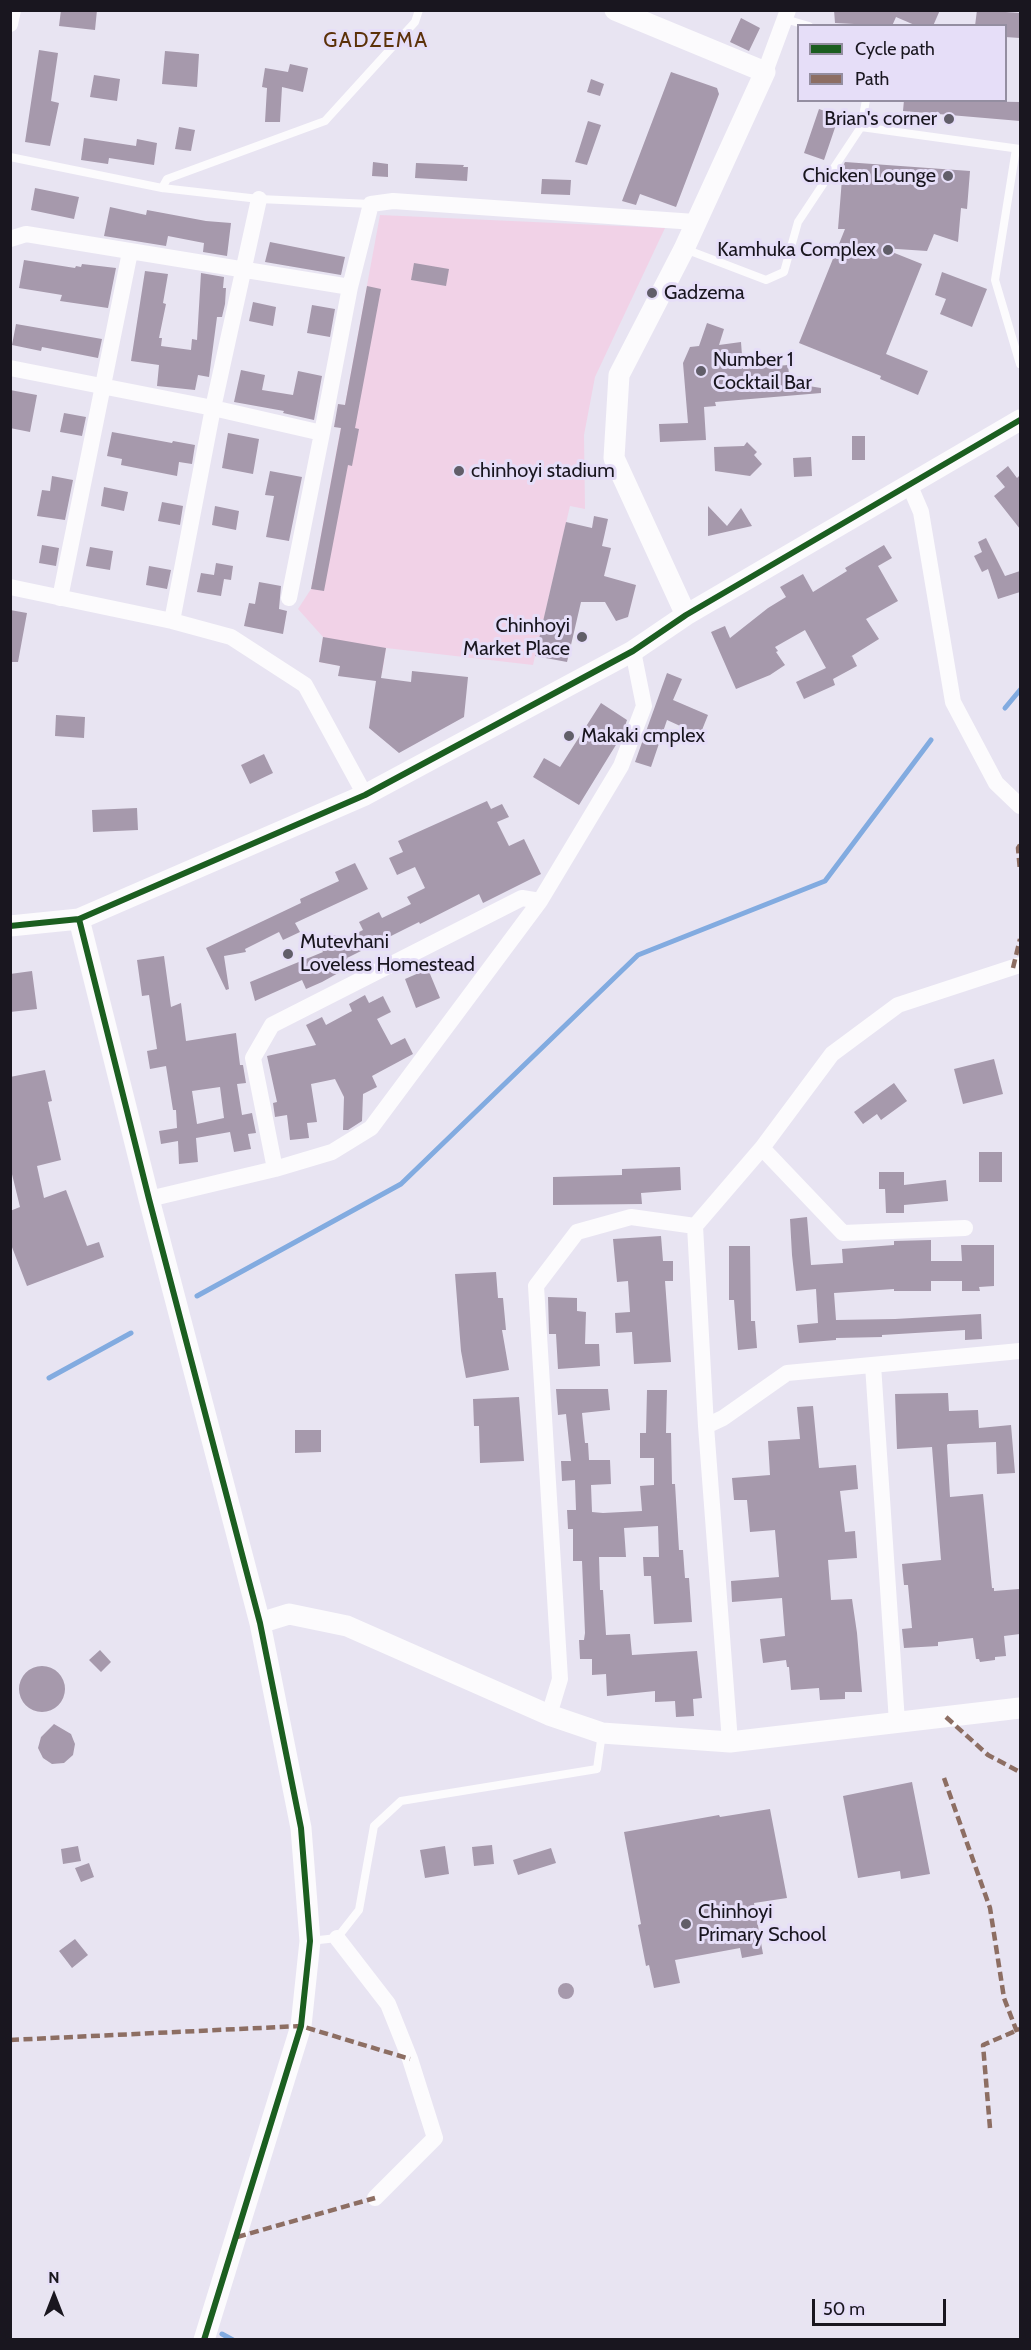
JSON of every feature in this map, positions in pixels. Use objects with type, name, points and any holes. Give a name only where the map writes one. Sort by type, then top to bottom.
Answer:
[{"type":"street","points":[[615,10],[648,17],[765,72]]},
{"type":"street","points":[[686,615],[614,458],[618,375],[684,249],[765,72],[786,15]]},
{"type":"street","points":[[172,621],[213,408],[245,271],[259,199]]},
{"type":"street","points":[[290,598],[350,287],[371,204],[393,201],[695,222]]},
{"type":"street","points":[[10,239],[26,234],[350,287]]},
{"type":"street","points":[[60,598],[130,252]]},
{"type":"street","points":[[10,368],[213,408],[322,433]]},
{"type":"street","points":[[10,926],[79,919],[365,795],[633,651],[686,615],[1020,420]]},
{"type":"street","points":[[909,484],[921,512],[953,702],[996,783],[1020,806]]},
{"type":"street","points":[[10,587],[172,621],[231,638],[305,685],[365,795]]},
{"type":"street","points":[[149,1199],[275,1169],[332,1152],[371,1128],[540,901],[621,766],[644,706],[633,651]]},
{"type":"street","points":[[275,1169],[253,1058],[272,1025],[522,898],[540,901]]},
{"type":"street","points":[[79,919],[149,1199],[260,1623],[301,1828],[310,1941],[301,2026],[204,2340]]},
{"type":"street","points":[[730,1742],[706,1426],[695,1226],[762,1148],[832,1054],[898,1005],[1020,965]]},
{"type":"street","points":[[762,1148],[843,1233],[965,1228]]},
{"type":"street","points":[[549,1715],[560,1678],[536,1286],[577,1232],[631,1217],[695,1226]]},
{"type":"street","points":[[706,1426],[723,1418],[787,1372],[1020,1352]]},
{"type":"street","points":[[873,1365],[897,1722]]},
{"type":"street","points":[[260,1623],[290,1614],[347,1626],[549,1715],[602,1733],[730,1742],[1020,1708]]},
{"type":"street","points":[[337,1938],[388,2004],[410,2059],[435,2138],[375,2198]]},
{"type":"lane","points":[[162,188],[167,179],[325,121],[414,22],[419,10]]},
{"type":"lane","points":[[786,15],[805,24]]},
{"type":"lane","points":[[684,249],[766,280],[784,272],[798,222],[861,127],[866,102]]},
{"type":"lane","points":[[861,127],[1018,149],[995,280],[1020,364]]},
{"type":"lane","points":[[10,157],[162,188],[259,199],[371,204]]},
{"type":"lane","points":[[310,1941],[337,1938],[358,1910],[374,1826],[401,1801],[597,1769],[602,1733]]},
{"type":"shaded area","name":"chinhoyi stadium","points":[[380,215],[665,228],[595,377],[584,435],[585,509],[570,506],[533,665],[386,648],[382,673],[319,662],[323,637],[298,609],[311,589]]},
{"type":"building","points":[[61,10],[97,10],[95,30],[59,26]]},
{"type":"building","points":[[834,10],[940,10],[934,24],[912,24],[896,17],[893,24],[835,23]]},
{"type":"building","points":[[977,10],[1020,13],[1020,38],[1007,37],[1007,24],[975,24]]},
{"type":"building","points":[[741,18],[760,28],[749,51],[730,42]]},
{"type":"building","points":[[39,50],[58,53],[51,101],[59,103],[50,146],[25,142]]},
{"type":"building","points":[[165,51],[199,54],[197,87],[162,84]]},
{"type":"building","points":[[290,64],[308,68],[303,92],[282,87],[280,122],[265,122],[267,88],[262,87],[265,68],[288,72]]},
{"type":"building","points":[[671,72],[717,88],[719,94],[676,207],[640,194],[636,205],[622,201]]},
{"type":"building","points":[[94,75],[120,79],[117,101],[90,97]]},
{"type":"building","points":[[591,79],[604,84],[600,96],[587,92]]},
{"type":"building","points":[[904,102],[1020,102],[1020,121],[903,111]]},
{"type":"building","points":[[819,109],[839,116],[824,160],[804,153]]},
{"type":"building","points":[[588,121],[601,125],[587,165],[575,162]]},
{"type":"building","points":[[179,127],[195,130],[191,151],[175,149]]},
{"type":"building","points":[[84,138],[136,146],[137,139],[157,143],[154,165],[109,158],[108,164],[81,160]]},
{"type":"building","points":[[373,162],[388,164],[388,177],[372,176]]},
{"type":"building","points":[[845,162],[970,171],[967,209],[961,208],[958,242],[934,234],[927,251],[882,248],[922,264],[886,354],[928,371],[918,395],[880,379],[881,376],[799,343],[845,229],[838,229]]},
{"type":"building","points":[[416,163],[464,165],[463,167],[468,167],[467,181],[415,178]]},
{"type":"building","points":[[542,179],[571,180],[570,195],[541,194]]},
{"type":"building","points":[[35,188],[79,197],[74,219],[31,210]]},
{"type":"building","points":[[110,207],[146,215],[147,210],[206,221],[231,223],[227,256],[203,252],[204,243],[168,236],[166,246],[104,236]]},
{"type":"building","points":[[270,242],[345,257],[341,275],[265,262]]},
{"type":"building","points":[[24,260],[75,268],[76,266],[81,267],[82,264],[116,268],[108,308],[60,301],[62,295],[19,288]]},
{"type":"building","points":[[414,263],[449,269],[446,286],[411,280]]},
{"type":"building","points":[[145,271],[168,274],[163,303],[166,304],[159,338],[162,338],[161,346],[191,350],[192,339],[197,340],[201,273],[224,277],[225,304],[222,317],[217,317],[209,377],[198,375],[195,390],[157,386],[159,365],[131,361]]},
{"type":"building","points":[[942,272],[987,289],[972,327],[940,314],[946,299],[935,295]]},
{"type":"building","points":[[367,286],[381,289],[355,428],[359,429],[352,466],[348,465],[324,591],[311,589],[341,428],[334,427],[338,404],[345,405]]},
{"type":"building","points":[[253,302],[276,307],[273,326],[249,321]]},
{"type":"building","points":[[312,305],[335,309],[330,337],[307,333]]},
{"type":"building","points":[[707,323],[724,329],[719,345],[741,342],[743,369],[788,365],[790,383],[821,388],[821,393],[715,402],[716,406],[704,407],[706,440],[660,442],[659,424],[688,423],[683,363],[690,347],[699,346]]},
{"type":"building","points":[[16,324],[102,339],[98,358],[42,347],[41,351],[12,345]]},
{"type":"building","points":[[241,370],[265,375],[262,390],[293,395],[298,371],[322,376],[314,420],[283,413],[284,411],[234,402]]},
{"type":"building","points":[[10,390],[37,395],[30,432],[10,428]]},
{"type":"building","points":[[64,413],[86,417],[82,436],[60,432]]},
{"type":"building","points":[[112,432],[195,445],[192,464],[179,462],[177,476],[121,465],[122,459],[107,456]]},
{"type":"building","points":[[228,433],[259,439],[253,474],[222,468]]},
{"type":"building","points":[[852,436],[865,436],[865,460],[852,460]]},
{"type":"building","points":[[747,442],[757,452],[754,455],[762,464],[750,476],[715,471],[714,447],[744,446]]},
{"type":"building","points":[[811,457],[812,476],[794,477],[793,458]]},
{"type":"building","points":[[1008,466],[1017,478],[1020,475],[1020,529],[994,496],[1005,487],[996,476]]},
{"type":"building","points":[[270,471],[302,477],[289,541],[266,537],[274,496],[265,495]]},
{"type":"building","points":[[52,476],[73,480],[65,520],[37,516],[42,490],[50,491]]},
{"type":"building","points":[[104,487],[128,492],[124,511],[101,506]]},
{"type":"building","points":[[162,502],[183,506],[180,525],[158,521]]},
{"type":"building","points":[[215,506],[239,511],[236,530],[212,525]]},
{"type":"building","points":[[708,506],[727,526],[741,508],[752,526],[708,536]]},
{"type":"building","points":[[594,516],[608,519],[602,546],[611,548],[604,576],[636,585],[628,617],[616,621],[605,602],[581,602],[567,662],[535,656],[566,522],[592,528]]},
{"type":"building","points":[[986,538],[1005,576],[1020,571],[1020,592],[998,599],[988,569],[982,572],[974,556],[982,552],[978,542]]},
{"type":"building","points":[[42,545],[59,548],[56,566],[39,563]]},
{"type":"building","points":[[884,545],[892,558],[878,566],[898,601],[866,619],[879,639],[850,657],[852,656],[857,666],[833,679],[835,685],[804,699],[796,682],[826,668],[805,630],[775,647],[785,665],[770,675],[736,689],[711,632],[725,626],[730,638],[786,597],[780,587],[803,574],[813,592],[847,571],[845,568]]},
{"type":"building","points":[[90,547],[113,551],[110,570],[86,566]]},
{"type":"building","points":[[216,563],[233,566],[231,580],[224,579],[221,596],[197,592],[201,573],[214,575]]},
{"type":"building","points":[[149,566],[171,570],[167,589],[146,585]]},
{"type":"building","points":[[259,582],[281,586],[279,609],[287,611],[283,634],[244,626],[249,603],[255,604]]},
{"type":"building","points":[[10,610],[27,613],[18,662],[10,662]]},
{"type":"building","points":[[323,637],[386,648],[381,678],[411,682],[412,671],[468,677],[464,717],[399,753],[369,728],[376,681],[338,676],[340,666],[319,662]]},
{"type":"building","points":[[667,673],[682,679],[673,700],[708,715],[700,735],[667,720],[651,767],[635,762]]},
{"type":"building","points":[[601,703],[627,720],[622,735],[579,805],[533,777],[544,758],[560,767]]},
{"type":"building","points":[[56,715],[85,717],[84,738],[55,736]]},
{"type":"building","points":[[264,754],[273,773],[250,784],[241,765]]},
{"type":"building","points":[[487,801],[491,809],[502,804],[509,817],[497,822],[509,846],[524,839],[541,874],[483,903],[479,894],[420,924],[419,922],[347,958],[351,966],[322,982],[306,989],[302,980],[255,1001],[250,982],[323,952],[318,943],[335,935],[339,942],[363,930],[359,922],[379,912],[382,918],[411,904],[407,897],[425,888],[415,867],[397,875],[389,858],[403,852],[398,841]]},
{"type":"building","points":[[137,808],[138,830],[93,832],[92,810]]},
{"type":"building","points":[[355,863],[368,889],[295,923],[300,932],[283,940],[279,932],[245,949],[246,952],[224,956],[229,989],[226,990],[206,948],[301,903],[300,899],[339,881],[335,872]]},
{"type":"building","points":[[164,956],[171,1007],[181,1003],[186,1041],[236,1033],[240,1065],[243,1065],[246,1083],[237,1084],[242,1115],[252,1113],[256,1133],[248,1134],[251,1149],[234,1152],[230,1132],[196,1138],[198,1162],[179,1164],[178,1141],[161,1144],[159,1131],[177,1128],[176,1110],[173,1110],[166,1066],[150,1069],[147,1051],[157,1049],[149,995],[142,996],[137,960]],"holes":[[[220,1087],[224,1118],[197,1124],[192,1091]]]},
{"type":"building","points":[[428,969],[440,998],[416,1008],[405,979]]},
{"type":"building","points":[[32,971],[37,1009],[10,1012],[10,974]]},
{"type":"building","points":[[365,995],[369,1003],[383,996],[391,1012],[377,1019],[391,1045],[405,1038],[413,1054],[372,1076],[377,1087],[363,1094],[362,1121],[348,1130],[343,1130],[344,1097],[335,1079],[311,1084],[317,1122],[307,1123],[309,1138],[290,1140],[287,1115],[275,1117],[273,1103],[277,1102],[267,1056],[316,1045],[306,1025],[322,1017],[326,1025],[352,1011],[349,1004]]},
{"type":"building","points":[[994,1059],[1003,1094],[963,1104],[954,1069]]},
{"type":"building","points":[[45,1070],[52,1101],[48,1102],[61,1160],[37,1166],[44,1198],[66,1190],[87,1246],[99,1242],[104,1257],[27,1286],[10,1242],[10,1211],[20,1207],[10,1166],[10,1077]]},
{"type":"building","points":[[894,1083],[907,1101],[881,1120],[877,1114],[863,1124],[854,1112]]},
{"type":"building","points":[[979,1152],[1002,1152],[1002,1182],[979,1182]]},
{"type":"building","points":[[680,1167],[681,1190],[641,1193],[642,1204],[553,1205],[553,1177],[622,1175],[622,1169]]},
{"type":"building","points":[[879,1172],[904,1172],[904,1185],[946,1180],[948,1201],[904,1205],[904,1213],[886,1213],[885,1189],[879,1189]]},
{"type":"building","points":[[807,1217],[811,1265],[843,1263],[842,1249],[894,1245],[894,1241],[931,1240],[931,1261],[962,1261],[961,1245],[994,1245],[994,1286],[979,1287],[980,1291],[962,1291],[962,1281],[931,1281],[931,1291],[894,1291],[894,1289],[834,1293],[836,1320],[981,1314],[982,1339],[965,1340],[965,1330],[882,1335],[882,1337],[836,1338],[836,1340],[799,1343],[797,1325],[818,1323],[816,1289],[796,1291],[792,1255],[790,1219]]},
{"type":"building","points":[[661,1236],[663,1261],[673,1261],[673,1281],[665,1281],[671,1362],[634,1364],[632,1332],[616,1333],[615,1313],[630,1312],[628,1281],[617,1282],[613,1239]]},
{"type":"building","points":[[729,1246],[750,1246],[751,1321],[755,1321],[757,1348],[738,1350],[734,1300],[729,1300]]},
{"type":"building","points":[[496,1272],[498,1298],[503,1298],[506,1330],[502,1330],[509,1370],[466,1378],[461,1351],[455,1274]]},
{"type":"building","points":[[548,1297],[577,1298],[577,1311],[586,1312],[585,1344],[599,1344],[600,1366],[558,1369],[556,1334],[549,1334]]},
{"type":"building","points":[[556,1389],[608,1389],[610,1410],[582,1413],[589,1460],[610,1460],[611,1484],[591,1485],[592,1512],[603,1513],[642,1511],[640,1486],[654,1485],[654,1458],[640,1458],[640,1433],[646,1433],[647,1390],[667,1390],[666,1433],[671,1433],[672,1484],[675,1484],[679,1550],[683,1550],[685,1578],[689,1578],[692,1622],[654,1624],[651,1576],[644,1576],[643,1557],[659,1557],[658,1526],[624,1528],[626,1557],[599,1557],[600,1590],[603,1590],[606,1635],[630,1634],[632,1655],[697,1651],[702,1698],[693,1699],[694,1716],[676,1717],[675,1701],[655,1702],[655,1691],[607,1696],[606,1674],[592,1675],[592,1659],[580,1659],[579,1640],[584,1640],[585,1633],[582,1561],[573,1561],[573,1529],[568,1529],[567,1510],[576,1510],[575,1480],[562,1481],[561,1461],[571,1461],[566,1414],[558,1415]]},
{"type":"building","points":[[948,1393],[949,1411],[978,1410],[979,1428],[1011,1425],[1015,1473],[997,1474],[996,1442],[947,1445],[950,1497],[983,1494],[992,1588],[994,1591],[1019,1589],[1020,1634],[1004,1636],[1006,1656],[995,1657],[995,1660],[980,1662],[976,1659],[973,1638],[938,1642],[938,1646],[904,1648],[902,1629],[912,1628],[908,1585],[904,1585],[902,1564],[941,1560],[932,1447],[897,1449],[895,1394]]},
{"type":"building","points":[[519,1397],[524,1461],[480,1463],[479,1426],[474,1426],[473,1399]]},
{"type":"building","points":[[813,1406],[819,1468],[856,1465],[858,1489],[840,1491],[845,1532],[855,1531],[857,1558],[828,1560],[831,1600],[852,1599],[857,1633],[862,1692],[845,1692],[845,1699],[820,1700],[819,1688],[791,1690],[789,1667],[787,1667],[786,1660],[763,1663],[760,1639],[785,1636],[782,1598],[732,1602],[731,1581],[779,1577],[775,1530],[750,1532],[747,1500],[734,1500],[732,1478],[770,1475],[768,1441],[800,1439],[797,1407]]},
{"type":"building","points":[[295,1430],[321,1430],[321,1452],[295,1453]]},
{"type":"building","points":[[100,1650],[111,1662],[101,1672],[89,1660]]},
{"type":"building","points":[[42,1666],[58,1673],[65,1689],[58,1705],[42,1712],[26,1705],[19,1689],[26,1673]]},
{"type":"building","points":[[54,1724],[71,1734],[75,1744],[73,1755],[64,1763],[52,1764],[43,1758],[38,1748],[41,1737]]},
{"type":"building","points":[[912,1782],[930,1874],[901,1879],[900,1871],[858,1878],[843,1796]]},
{"type":"building","points":[[770,1809],[787,1898],[754,1903],[763,1954],[742,1958],[740,1948],[675,1960],[680,1983],[654,1988],[649,1965],[646,1966],[638,1925],[641,1924],[624,1832],[719,1815],[720,1817]]},
{"type":"building","points":[[492,1845],[494,1864],[474,1866],[472,1847]]},
{"type":"building","points":[[78,1846],[81,1861],[63,1864],[61,1849]]},
{"type":"building","points":[[445,1846],[449,1874],[425,1878],[420,1850]]},
{"type":"building","points":[[551,1848],[556,1863],[518,1875],[513,1860]]},
{"type":"building","points":[[89,1863],[94,1877],[81,1882],[75,1868]]},
{"type":"building","points":[[75,1939],[88,1955],[72,1968],[59,1951]]},
{"type":"building","points":[[563,1983],[569,1983],[574,1991],[572,1997],[563,1999],[558,1994],[558,1988]]},
{"type":"waterway","points":[[1005,708],[1020,690]]},
{"type":"waterway","points":[[197,1296],[401,1184],[638,955],[825,881],[931,740]]},
{"type":"waterway","points":[[49,1378],[131,1333]]},
{"type":"waterway","points":[[222,2334],[233,2340]]},
{"type":"marked path","points":[[1020,845],[1018,848],[1020,871]]},
{"type":"marked path","points":[[1013,968],[1020,939]]},
{"type":"marked path","points":[[946,1717],[988,1755],[1020,1772]]},
{"type":"marked path","points":[[944,1778],[990,1908],[1004,1998],[1017,2032]]},
{"type":"marked path","points":[[10,2040],[301,2026],[410,2059]]},
{"type":"marked path","points":[[990,2128],[983,2045],[1020,2029]]},
{"type":"marked path","points":[[237,2237],[375,2198]]},
{"type":"cycle path","points":[[10,926],[79,919],[365,795],[633,651],[686,615],[1020,420]]},
{"type":"cycle path","points":[[79,919],[149,1199],[260,1623],[301,1828],[310,1941],[301,2026],[204,2340]]},
{"type":"place","name":"Brian's corner","points":[[949,119]]},
{"type":"place","name":"Chicken Lounge","points":[[948,176]]},
{"type":"place","name":"Kamhuka Complex","points":[[888,250]]},
{"type":"place","name":"Gadzema","points":[[652,293]]},
{"type":"place","name":"Number 1 Cocktail Bar","points":[[701,371]]},
{"type":"place","name":"chinhoyi stadium","points":[[459,471]]},
{"type":"place","name":"Chinhoyi Market Place","points":[[582,637]]},
{"type":"place","name":"Makaki cmplex","points":[[569,736]]},
{"type":"place","name":"Mutevhani Loveless Homestead","points":[[288,954]]},
{"type":"place","name":"Chinhoyi Primary School","points":[[686,1924]]},
{"type":"district","name":"GADZEMA","points":[[376,41]]}]
